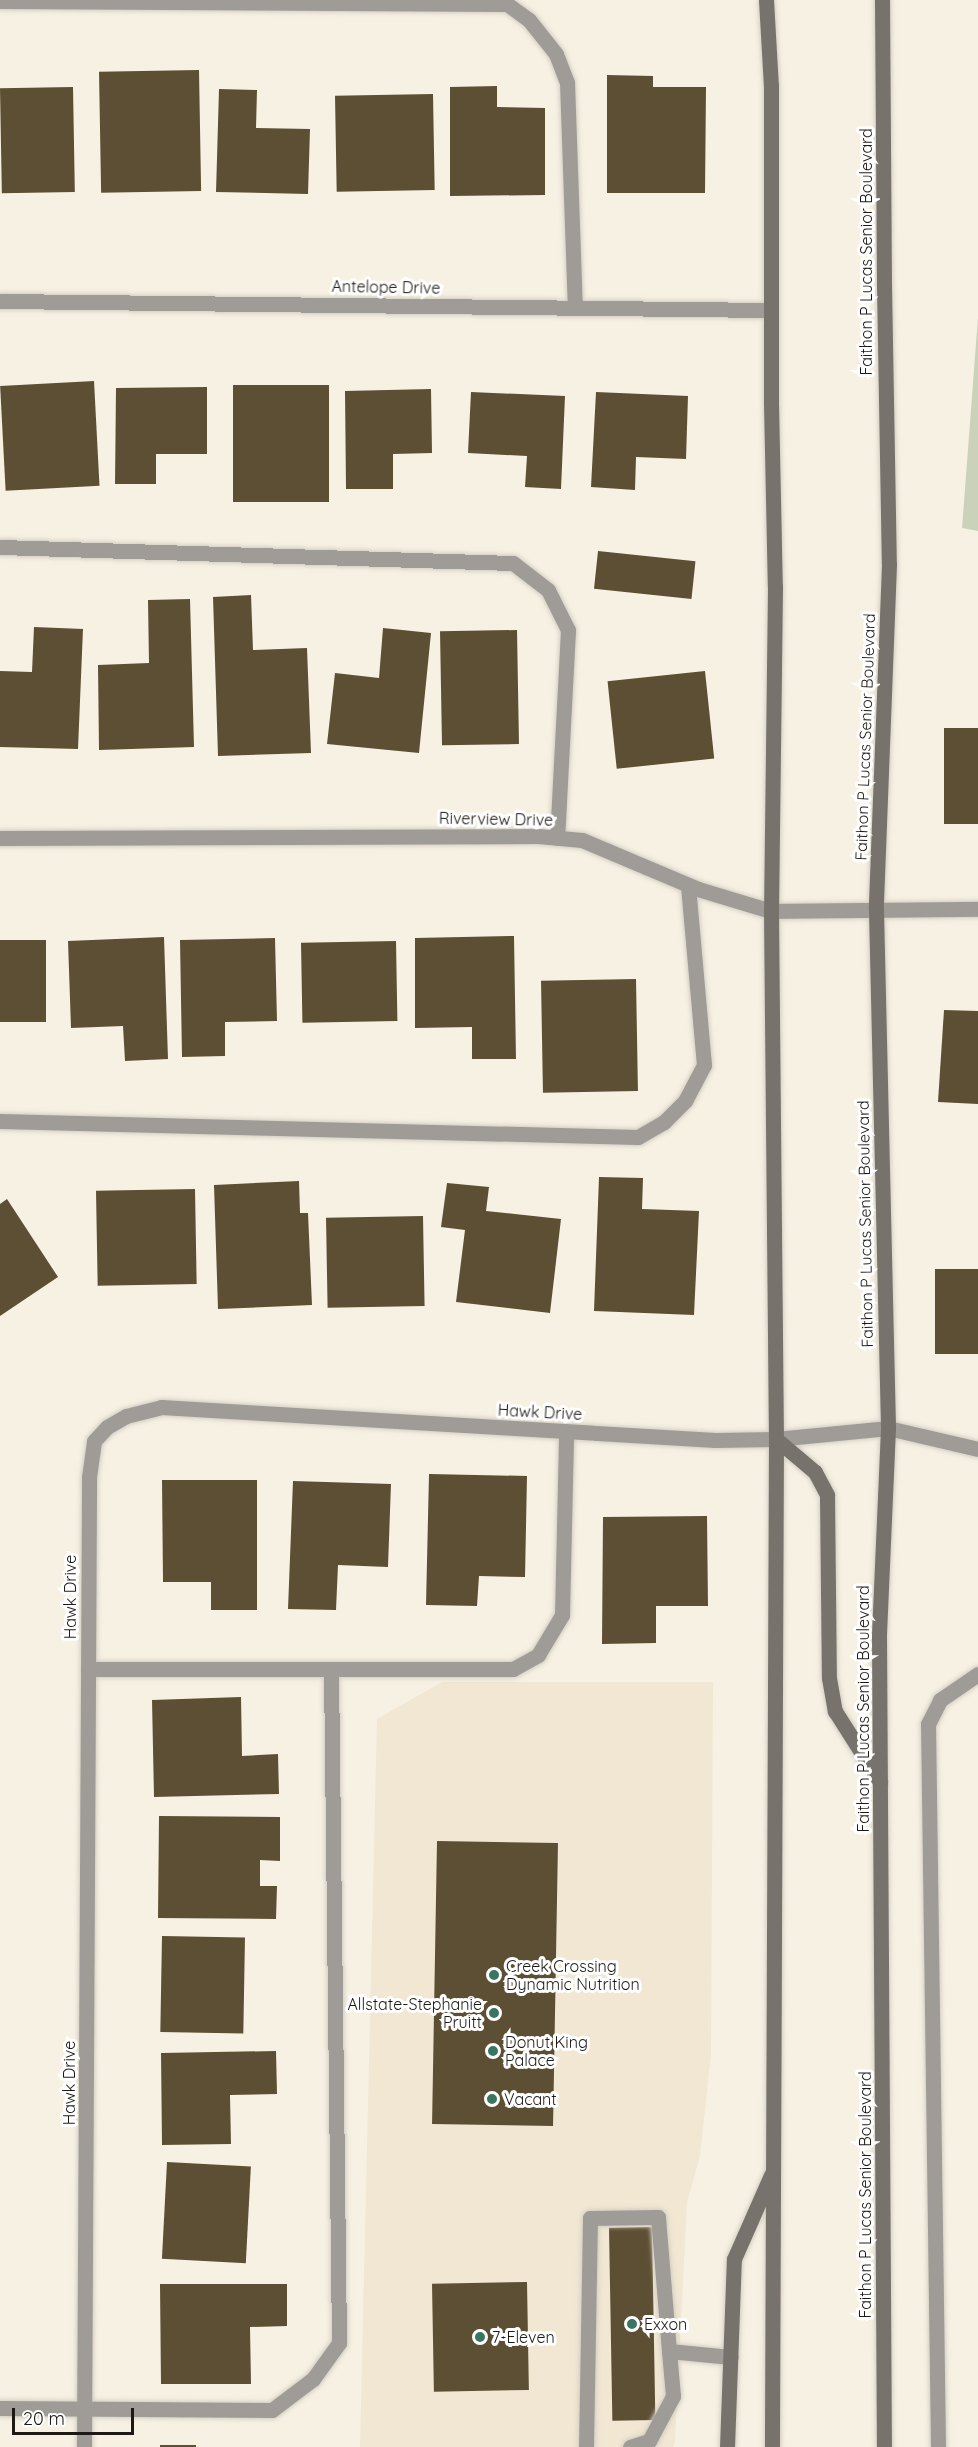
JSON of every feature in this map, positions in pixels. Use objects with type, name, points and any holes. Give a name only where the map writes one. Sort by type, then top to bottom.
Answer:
[{"type":"main road","points":[[766,0],[771,86],[775,587],[771,911],[776,1439],[772,2447]]},
{"type":"main road","name":"Faithon P Lucas Senior Boulevard","points":[[882,0],[884,285],[890,564],[876,910],[888,1428],[879,1636],[884,2447]]},
{"type":"main road","points":[[776,1439],[814,1472],[826,1495],[829,1678],[835,1711],[880,1782]]},
{"type":"main road","points":[[727,2447],[734,2259],[773,2170]]},
{"type":"street","points":[[0,2],[507,4],[530,20],[556,54],[567,82],[575,308]]},
{"type":"street","name":"Antelope Drive","points":[[0,301],[771,310]]},
{"type":"street","points":[[0,547],[513,563],[548,590],[568,630],[557,838]]},
{"type":"street","name":"Riverview Drive","points":[[0,838],[557,838],[582,840],[688,885],[771,911],[978,909]]},
{"type":"street","points":[[0,1121],[638,1137],[664,1122],[685,1101],[704,1065],[688,885]]},
{"type":"street","name":"Hawk Drive","points":[[84,2447],[88,1477],[94,1441],[107,1427],[126,1416],[161,1407],[716,1440],[776,1439],[888,1428],[978,1449]]},
{"type":"street","points":[[88,1669],[513,1669],[538,1655],[562,1615],[566,1432]]},
{"type":"street","points":[[0,2408],[272,2410],[313,2379],[339,2343],[331,1669]]},
{"type":"street","points":[[938,2447],[928,1724],[940,1700],[978,1674]]},
{"type":"street","points":[[586,2447],[590,2218],[658,2217],[673,2396],[649,2441],[630,2447]]},
{"type":"street","points":[[669,2351],[731,2357]]},
{"type":"shaded area","points":[[442,1682],[713,1682],[711,2054],[700,2156],[687,2202],[673,2447],[360,2447],[377,1719]]},
{"type":"green space","points":[[978,317],[978,531],[962,528]]},
{"type":"building","points":[[199,70],[201,191],[101,193],[99,72]]},
{"type":"building","points":[[607,75],[653,76],[653,87],[706,87],[705,193],[607,193]]},
{"type":"building","points":[[497,86],[497,107],[545,108],[545,195],[450,196],[450,87]]},
{"type":"building","points":[[73,87],[75,192],[2,193],[0,88]]},
{"type":"building","points":[[219,89],[257,90],[256,128],[310,129],[308,194],[216,192]]},
{"type":"building","points":[[433,94],[435,190],[337,192],[335,96]]},
{"type":"building","points":[[94,381],[99,486],[6,491],[0,386]]},
{"type":"building","points":[[233,385],[329,385],[329,502],[233,502]]},
{"type":"building","points":[[207,387],[207,454],[156,454],[156,484],[115,484],[116,388]]},
{"type":"building","points":[[431,389],[432,453],[393,454],[393,489],[346,489],[345,391]]},
{"type":"building","points":[[471,392],[565,396],[561,489],[525,487],[527,456],[468,453]]},
{"type":"building","points":[[596,392],[688,396],[686,459],[636,457],[635,490],[591,487]]},
{"type":"building","points":[[598,551],[695,561],[691,599],[594,589]]},
{"type":"building","points":[[251,595],[253,650],[307,648],[311,753],[218,756],[213,597]]},
{"type":"building","points":[[190,599],[194,747],[99,750],[98,665],[149,663],[148,600]]},
{"type":"building","points":[[34,627],[83,629],[78,749],[0,747],[0,671],[32,672]]},
{"type":"building","points":[[383,628],[431,633],[419,753],[327,744],[335,673],[379,678]]},
{"type":"building","points":[[517,630],[519,744],[442,745],[440,631]]},
{"type":"building","points":[[705,671],[714,759],[617,769],[608,681]]},
{"type":"building","points":[[944,728],[978,728],[978,824],[944,824]]},
{"type":"building","points":[[514,936],[516,1059],[472,1059],[472,1027],[415,1028],[415,938]]},
{"type":"building","points":[[164,937],[168,1059],[125,1061],[123,1026],[71,1028],[68,941]]},
{"type":"building","points":[[275,938],[277,1021],[225,1022],[225,1056],[182,1057],[180,940]]},
{"type":"building","points":[[0,940],[46,940],[46,1022],[0,1022]]},
{"type":"building","points":[[396,941],[397,1021],[302,1023],[301,943]]},
{"type":"building","points":[[636,979],[638,1091],[543,1093],[541,981]]},
{"type":"building","points":[[944,1010],[978,1011],[978,1104],[938,1102]]},
{"type":"building","points":[[599,1177],[643,1178],[642,1209],[699,1211],[694,1315],[594,1311]]},
{"type":"building","points":[[299,1181],[300,1213],[308,1213],[312,1305],[218,1309],[214,1185]]},
{"type":"building","points":[[447,1183],[489,1187],[486,1211],[561,1219],[550,1313],[456,1302],[465,1230],[441,1227]]},
{"type":"building","points":[[195,1189],[197,1284],[98,1286],[96,1191]]},
{"type":"building","points":[[7,1199],[58,1277],[0,1316],[0,1204]]},
{"type":"building","points":[[423,1216],[425,1306],[328,1308],[326,1218]]},
{"type":"building","points":[[935,1269],[978,1269],[978,1354],[935,1354]]},
{"type":"building","points":[[429,1474],[527,1476],[525,1577],[479,1576],[477,1606],[426,1605]]},
{"type":"building","points":[[162,1480],[257,1480],[257,1610],[211,1610],[211,1582],[163,1582]]},
{"type":"building","points":[[293,1481],[391,1484],[388,1567],[338,1565],[336,1610],[288,1609]]},
{"type":"building","points":[[707,1516],[708,1606],[656,1606],[656,1643],[602,1644],[603,1517]]},
{"type":"building","points":[[241,1697],[242,1756],[278,1754],[279,1794],[154,1797],[152,1700]]},
{"type":"building","points":[[159,1816],[280,1817],[280,1861],[260,1860],[260,1886],[277,1886],[276,1919],[158,1918]]},
{"type":"building","points":[[437,1841],[558,1843],[553,2126],[432,2124]]},
{"type":"building","points":[[162,1936],[245,1937],[243,2033],[160,2032]]},
{"type":"building","points":[[276,2051],[277,2094],[230,2095],[231,2144],[162,2145],[161,2053]]},
{"type":"building","points":[[167,2162],[251,2166],[246,2263],[162,2259]]},
{"type":"building","name":"Exxon","points":[[652,2227],[655,2420],[612,2421],[609,2228]]},
{"type":"building","name":"7-Eleven","points":[[527,2282],[529,2390],[434,2392],[432,2284]]},
{"type":"building","points":[[160,2284],[287,2284],[287,2326],[250,2327],[251,2384],[161,2384]]},
{"type":"building","points":[[160,2445],[196,2445],[196,2447],[160,2447]]},
{"type":"place","name":"Creek Crossing Dynamic Nutrition","points":[[494,1975]]},
{"type":"place","name":"Allstate-Stephanie Pruitt","points":[[494,2013]]},
{"type":"place","name":"Donut King Palace","points":[[493,2051]]},
{"type":"place","name":"Vacant","points":[[492,2099]]},
{"type":"place","name":"Exxon","points":[[632,2324]]},
{"type":"place","name":"7-Eleven","points":[[480,2337]]}]
